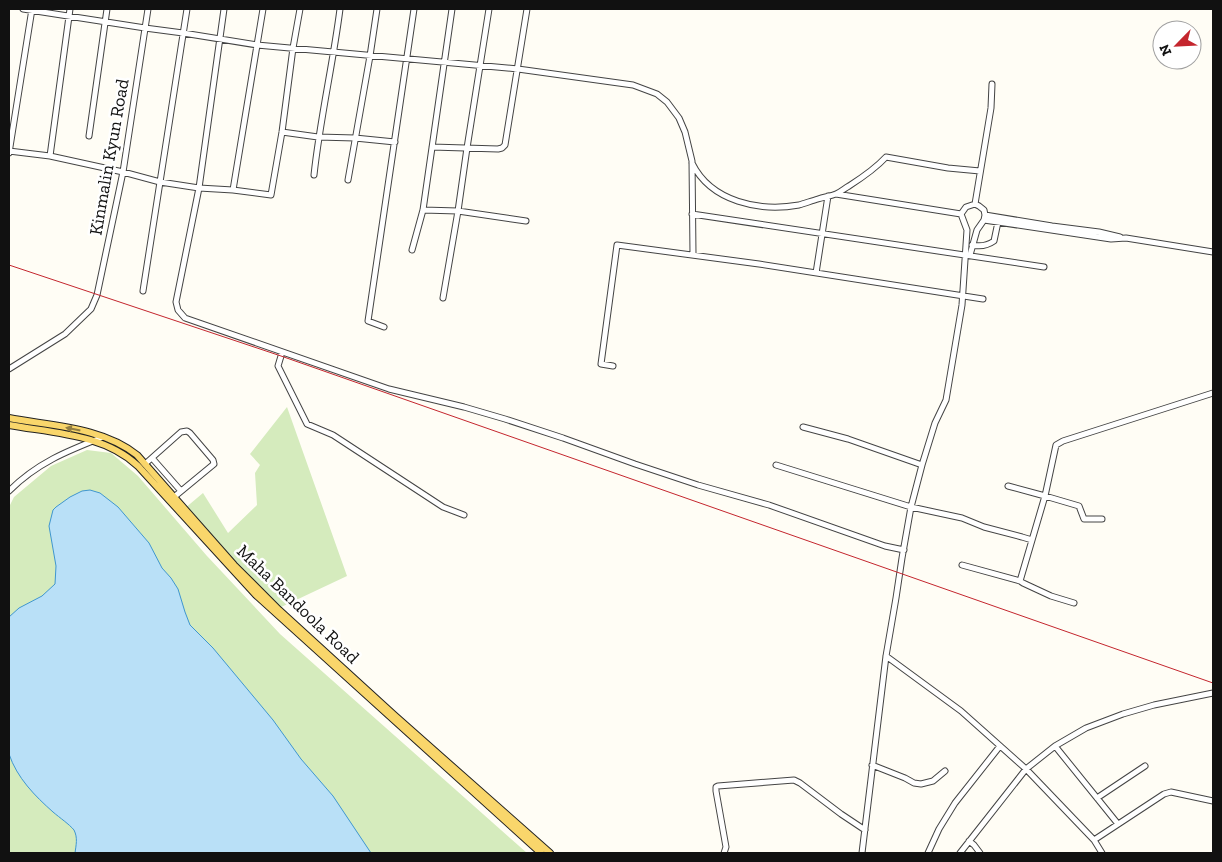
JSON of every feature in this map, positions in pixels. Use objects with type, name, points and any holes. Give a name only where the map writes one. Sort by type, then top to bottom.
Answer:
[{"type":"main road","name":"Maha Bandoola Road","points":[[9,418],[74,429],[103,437],[132,451],[234,564],[279,610],[550,853]]},
{"type":"main road","name":"Maha Bandoola Road","points":[[9,426],[63,434],[93,441],[119,451],[132,461],[269,608],[540,853]]},
{"type":"street","points":[[23,9],[144,28],[183,32],[257,45],[518,69],[633,85],[657,94],[667,102],[679,118],[697,172],[710,186],[731,200],[749,205],[764,207],[799,205],[836,194],[876,167],[886,157],[948,168],[980,171]]},
{"type":"street","points":[[32,9],[9,152],[50,156],[160,182],[271,195],[300,9]]},
{"type":"street","points":[[50,156],[70,9]]},
{"type":"street","points":[[88,136],[107,9]]},
{"type":"street","name":"Kinmalin Kyun Road","points":[[9,369],[64,334],[90,309],[97,295],[123,172],[148,9]]},
{"type":"street","points":[[143,292],[187,9]]},
{"type":"street","points":[[224,9],[199,188],[176,302],[178,310],[185,318],[389,389],[464,407],[513,422],[698,485],[769,505],[885,546],[904,550]]},
{"type":"street","points":[[233,190],[263,9]]},
{"type":"street","points":[[314,175],[318,136],[340,9]]},
{"type":"street","points":[[348,180],[377,9]]},
{"type":"street","points":[[384,327],[368,321],[414,9]]},
{"type":"street","points":[[412,250],[424,210],[452,9]]},
{"type":"street","points":[[442,298],[458,211],[489,9]]},
{"type":"street","points":[[432,147],[498,149],[505,145],[527,9]]},
{"type":"street","points":[[974,204],[991,108],[992,84]]},
{"type":"street","points":[[282,132],[395,142]]},
{"type":"street","points":[[692,161],[693,254]]},
{"type":"street","points":[[836,194],[961,214]]},
{"type":"street","points":[[816,273],[828,196]]},
{"type":"street","points":[[961,214],[966,207],[974,204],[984,210],[984,218],[967,255]]},
{"type":"street","points":[[424,210],[458,211],[526,221]]},
{"type":"street","points":[[692,214],[1044,267]]},
{"type":"street","points":[[862,853],[886,656],[911,507],[935,423],[946,400],[967,255],[967,230],[961,214]]},
{"type":"street","points":[[984,218],[998,222],[1111,239],[1126,238]]},
{"type":"street","points":[[984,218],[1099,232],[1213,252]]},
{"type":"street","points":[[972,245],[978,247],[987,246],[994,242],[998,222]]},
{"type":"street","points":[[613,366],[601,364],[617,245],[693,254],[983,299]]},
{"type":"street","points":[[281,356],[278,366],[308,424],[333,435],[443,507],[464,515]]},
{"type":"street","points":[[1020,581],[1045,496],[1056,445],[1063,441],[1213,394]]},
{"type":"street","points":[[803,427],[848,439],[922,465]]},
{"type":"street","points":[[145,464],[181,432],[187,431],[190,433],[213,460],[214,464],[174,497]]},
{"type":"street","points":[[9,491],[19,480],[49,460],[103,437]]},
{"type":"street","points":[[152,458],[182,491]]},
{"type":"street","points":[[776,465],[911,507],[962,518],[984,527],[1032,540]]},
{"type":"street","points":[[1008,486],[1079,506],[1084,519],[1102,519]]},
{"type":"street","points":[[962,565],[1020,581],[1051,596],[1074,603]]},
{"type":"street","points":[[886,656],[961,711],[1026,769],[1094,840],[1102,853]]},
{"type":"street","points":[[960,853],[1026,769],[1055,746],[1086,728],[1122,714],[1154,705],[1213,693]]},
{"type":"street","points":[[928,853],[955,803],[1000,746]]},
{"type":"street","points":[[1055,746],[1118,824]]},
{"type":"street","points":[[872,765],[905,778],[914,784],[934,781],[945,771]]},
{"type":"street","points":[[1097,798],[1145,766]]},
{"type":"street","points":[[724,853],[726,848],[716,791],[718,786],[794,780],[865,830]]},
{"type":"street","points":[[1094,840],[1164,794],[1171,792],[1213,801]]},
{"type":"street","points":[[969,841],[974,844],[980,853]]},
{"type":"green space","points":[[287,407],[347,576],[277,609],[184,509],[203,493],[228,533],[257,505],[255,473],[260,465],[250,454]]},
{"type":"green space","points":[[87,450],[111,453],[138,476],[207,556],[280,634],[527,853],[9,853],[9,507],[14,497],[51,466]]},
{"type":"water","points":[[90,490],[100,493],[118,507],[149,543],[162,568],[178,589],[190,625],[213,648],[273,720],[301,759],[333,796],[371,853],[75,853],[76,839],[74,830],[46,806],[27,786],[12,763],[9,754],[9,617],[19,608],[42,596],[55,584],[56,566],[49,526],[53,510],[70,497],[82,491]]},
{"type":"railway","points":[[9,265],[281,356],[1213,683]]}]
